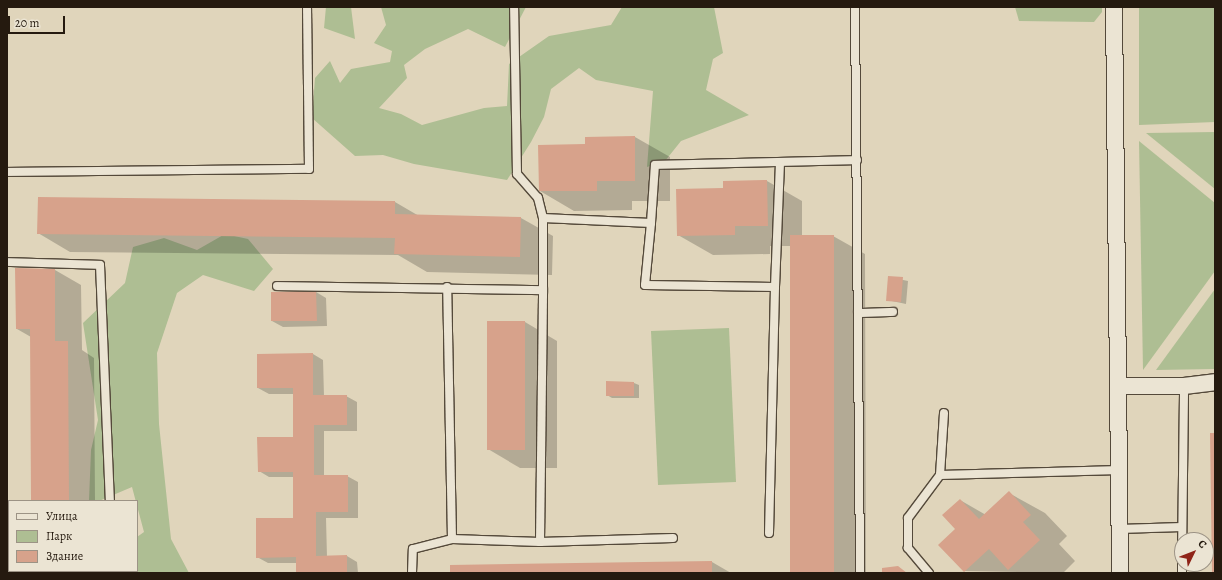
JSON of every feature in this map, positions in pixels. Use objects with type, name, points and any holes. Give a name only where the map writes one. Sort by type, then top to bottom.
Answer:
[{"type":"street","points":[[1114,7],[1120,573]]},
{"type":"street","points":[[1119,386],[1184,386],[1215,382]]},
{"type":"lane","points":[[7,172],[309,170],[307,7]]},
{"type":"lane","points":[[514,7],[517,174],[538,198],[543,218],[540,542]]},
{"type":"lane","points":[[855,7],[860,573]]},
{"type":"lane","points":[[775,287],[645,285],[655,165],[857,160]]},
{"type":"lane","points":[[769,533],[775,287],[780,163]]},
{"type":"lane","points":[[543,218],[651,222]]},
{"type":"lane","points":[[7,262],[100,265],[110,500]]},
{"type":"lane","points":[[277,286],[447,287],[543,290]]},
{"type":"lane","points":[[447,287],[452,540]]},
{"type":"lane","points":[[858,313],[893,312]]},
{"type":"lane","points":[[1182,532],[1184,386]]},
{"type":"lane","points":[[929,573],[908,548],[908,518],[940,475],[944,413]]},
{"type":"lane","points":[[940,475],[1120,470]]},
{"type":"lane","points":[[1119,529],[1182,527]]},
{"type":"lane","points":[[412,573],[413,549],[452,540],[540,542],[673,538]]},
{"type":"green space","points":[[326,7],[351,7],[355,39],[324,28]]},
{"type":"green space","points":[[381,7],[526,7],[505,47],[468,29],[425,49],[404,65],[407,78],[379,108],[401,114],[422,125],[484,108],[507,106],[509,64],[549,36],[611,25],[622,7],[714,7],[723,53],[713,59],[706,90],[749,115],[681,141],[665,161],[647,167],[653,91],[596,80],[579,68],[551,89],[544,117],[531,142],[507,180],[414,164],[383,155],[355,156],[312,118],[315,78],[330,61],[340,83],[351,69],[390,62],[392,51],[374,43],[386,25]]},
{"type":"green space","points":[[1015,7],[1102,7],[1102,12],[1094,22],[1019,21]]},
{"type":"green space","points":[[1139,7],[1215,7],[1215,122],[1139,125]]},
{"type":"green space","points":[[1215,132],[1215,189],[1146,133]]},
{"type":"green space","points":[[1139,141],[1215,203],[1215,271],[1143,370]]},
{"type":"green space","points":[[225,234],[248,239],[273,269],[254,291],[203,275],[177,293],[157,353],[159,424],[171,539],[189,573],[107,573],[138,572],[138,536],[144,532],[138,510],[138,500],[135,500],[132,487],[101,500],[89,500],[91,450],[98,420],[83,323],[125,283],[133,247],[164,238],[197,250]]},
{"type":"green space","points":[[1215,289],[1215,369],[1156,370]]},
{"type":"green space","points":[[729,328],[736,482],[658,485],[651,331]]},
{"type":"building","points":[[635,136],[635,181],[597,181],[597,191],[539,191],[538,145],[585,144],[585,137]]},
{"type":"building","points":[[767,180],[768,226],[735,226],[735,235],[677,236],[676,189],[723,188],[723,181]]},
{"type":"building","points":[[38,197],[395,201],[395,214],[521,217],[520,257],[394,254],[395,238],[37,234]]},
{"type":"building","points":[[790,235],[834,235],[834,573],[790,573]]},
{"type":"building","points":[[15,268],[55,269],[55,341],[68,341],[69,500],[31,500],[30,329],[16,329]]},
{"type":"building","points":[[888,276],[903,277],[901,302],[886,301]]},
{"type":"building","points":[[316,291],[317,321],[271,321],[271,292]]},
{"type":"building","points":[[487,321],[525,321],[525,450],[487,450]]},
{"type":"building","points":[[313,353],[313,395],[347,395],[347,425],[314,425],[314,475],[348,475],[348,512],[316,512],[316,556],[347,555],[347,573],[296,573],[296,557],[256,558],[256,518],[293,518],[293,472],[258,472],[257,437],[293,437],[293,388],[257,388],[257,354]]},
{"type":"building","points":[[606,381],[634,382],[634,396],[606,396]]},
{"type":"building","points":[[1210,433],[1215,433],[1215,573],[1212,573],[1214,572],[1214,532],[1211,532]]},
{"type":"building","points":[[1009,491],[1031,515],[1023,522],[1040,540],[1008,570],[989,549],[964,572],[938,545],[955,529],[942,515],[960,499],[979,519]]},
{"type":"building","points":[[712,561],[712,573],[450,573],[450,565]]},
{"type":"building","points":[[898,566],[907,573],[882,573],[882,568]]},
{"type":"building","points":[[14,572],[59,572],[59,573]]}]
